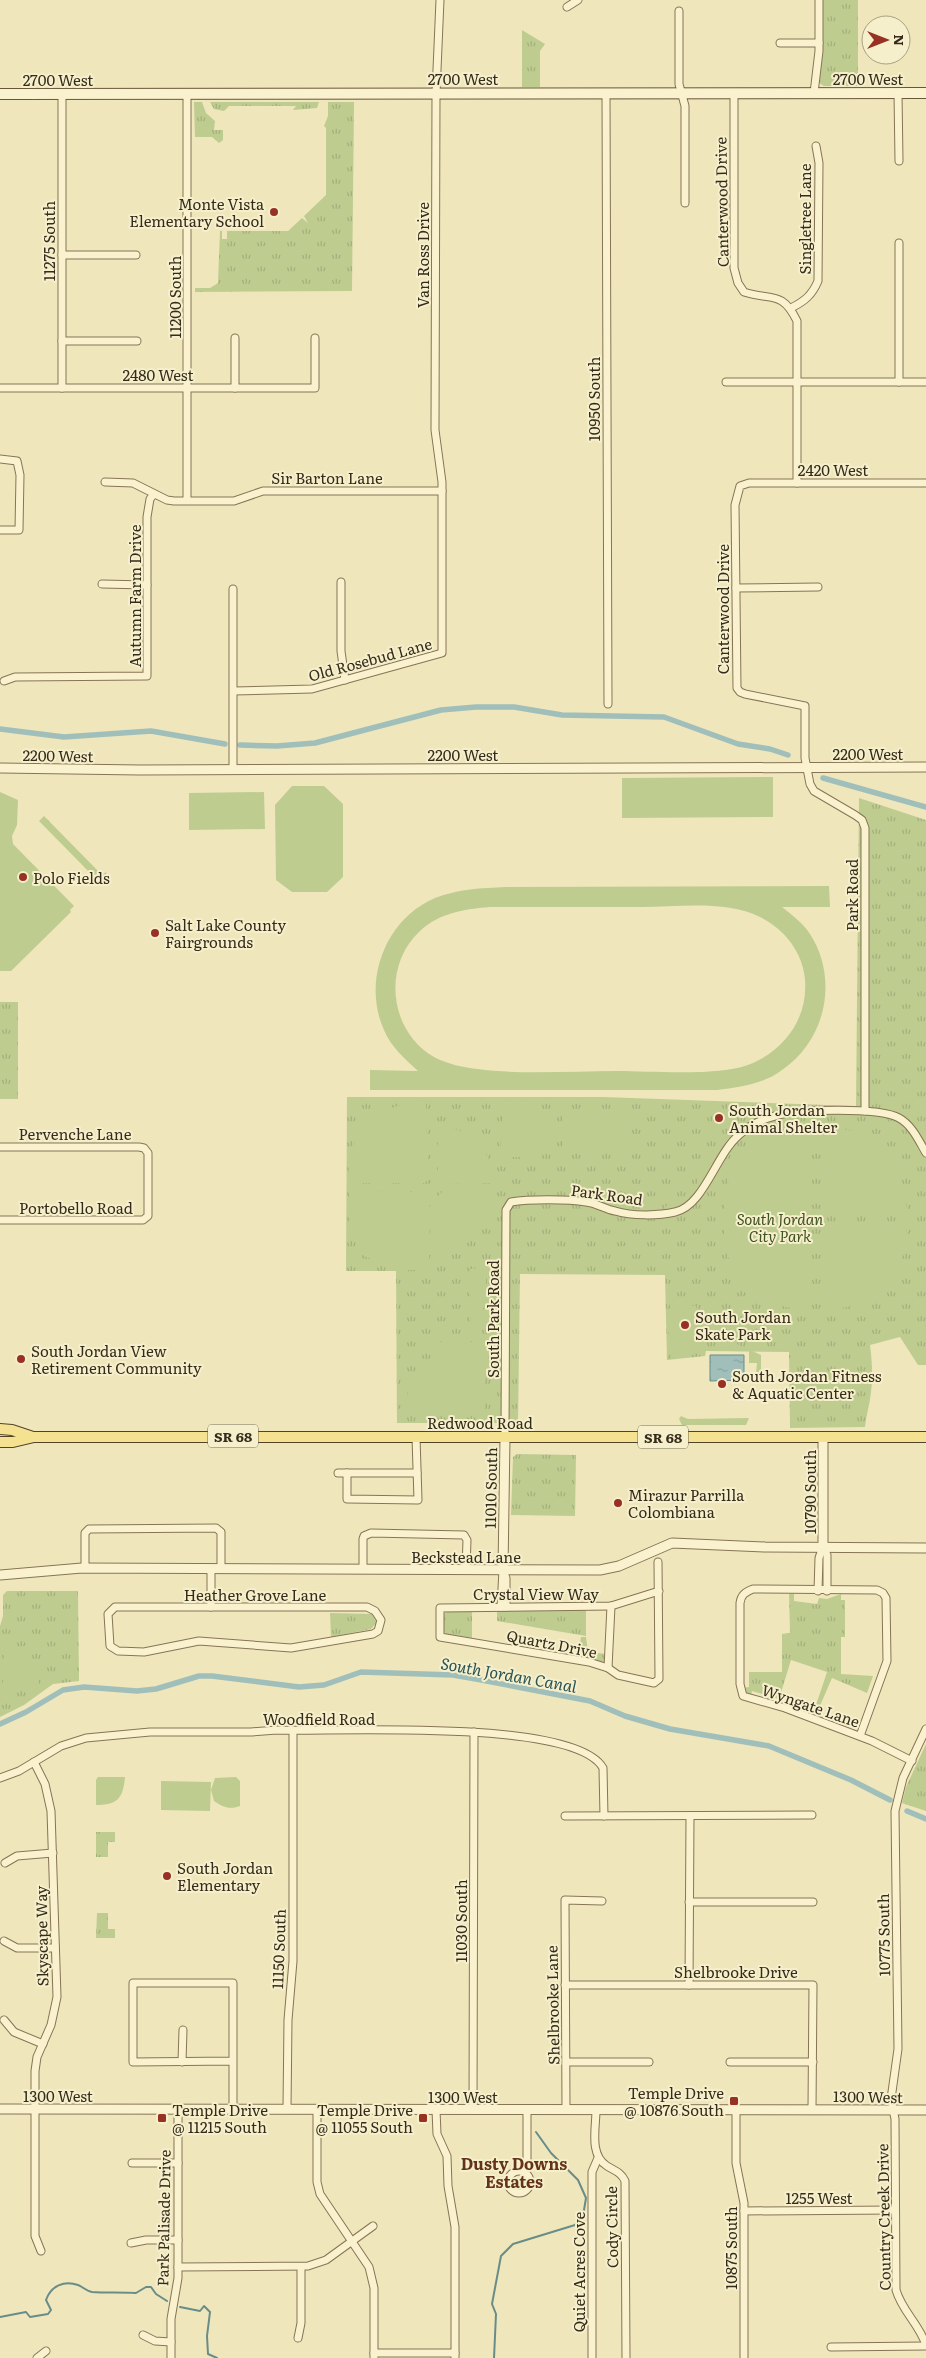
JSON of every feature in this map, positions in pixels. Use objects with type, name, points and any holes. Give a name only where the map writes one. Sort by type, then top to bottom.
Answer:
[{"type":"main road","name":"2700 West","points":[[0,94],[926,93]]},
{"type":"main road","name":"Redwood Road","points":[[0,1429],[12,1430],[34,1437]]},
{"type":"main road","name":"Redwood Road","points":[[0,1442],[12,1442],[34,1437],[926,1437]]},
{"type":"street","name":"Van Ross Drive","points":[[436,416],[436,93],[440,0]]},
{"type":"street","points":[[567,8],[578,0]]},
{"type":"street","points":[[814,93],[819,43],[819,0]]},
{"type":"street","points":[[679,11],[679,84],[685,106],[685,202]]},
{"type":"street","points":[[780,43],[819,43]]},
{"type":"street","name":"11200 South","points":[[187,93],[187,500]]},
{"type":"street","name":"10950 South","points":[[606,93],[608,704]]},
{"type":"street","name":"Canterwood Drive","points":[[734,93],[734,268],[738,283],[744,292],[783,300],[791,308]]},
{"type":"street","points":[[898,93],[899,161]]},
{"type":"street","name":"11275 South","points":[[62,94],[62,388]]},
{"type":"street","name":"Singletree Lane","points":[[791,308],[805,301],[812,294],[818,281],[819,163],[816,146]]},
{"type":"street","points":[[899,244],[899,382]]},
{"type":"street","points":[[62,256],[136,255]]},
{"type":"street","points":[[791,308],[797,320],[797,483]]},
{"type":"street","points":[[235,338],[235,388]]},
{"type":"street","name":"2480 West","points":[[0,388],[315,388],[315,338]]},
{"type":"street","points":[[62,341],[137,341]]},
{"type":"street","points":[[726,382],[926,382]]},
{"type":"street","name":"Old Rosebud Lane","points":[[234,691],[304,691],[442,653],[442,491],[436,439],[436,416]]},
{"type":"street","points":[[0,459],[12,459],[17,462],[20,475],[19,530],[0,530]]},
{"type":"street","name":"Sir Barton Lane","points":[[104,482],[133,483],[148,488],[154,494],[168,500],[234,500],[264,491],[442,491]]},
{"type":"street","name":"2420 West","points":[[740,486],[749,483],[926,483]]},
{"type":"street","name":"Canterwood Drive","points":[[740,486],[735,505],[737,688],[745,694],[805,706],[805,758],[808,767]]},
{"type":"street","name":"Autumn Farm Drive","points":[[4,681],[15,677],[147,676],[147,518],[150,499],[154,494]]},
{"type":"street","points":[[341,582],[341,651],[345,680]]},
{"type":"street","points":[[102,584],[147,585]]},
{"type":"street","points":[[736,588],[818,587]]},
{"type":"street","points":[[233,588],[233,769]]},
{"type":"street","name":"Park Road","points":[[808,767],[810,784],[814,792],[855,815],[862,820],[865,828],[865,1111]]},
{"type":"street","name":"2200 West","points":[[0,768],[926,767]]},
{"type":"street","name":"Park Road","points":[[511,1202],[577,1201],[587,1202],[627,1214],[675,1213],[694,1202],[730,1143],[756,1123],[794,1112],[884,1112],[905,1122],[926,1153]]},
{"type":"street","name":"Pervenche Lane","points":[[0,1147],[139,1146],[148,1153]]},
{"type":"street","name":"Portobello Road","points":[[0,1220],[143,1220],[148,1216],[148,1153]]},
{"type":"street","name":"South Park Road","points":[[505,1437],[506,1210],[511,1202]]},
{"type":"street","points":[[347,1473],[347,1499],[418,1500],[416,1437]]},
{"type":"street","name":"11010 South","points":[[504,1607],[505,1437]]},
{"type":"street","name":"10790 South","points":[[818,1591],[819,1558],[823,1546],[823,1438]]},
{"type":"street","points":[[338,1473],[417,1474]]},
{"type":"street","points":[[85,1568],[85,1533],[89,1529],[216,1528],[221,1532],[211,1607]]},
{"type":"street","points":[[362,1569],[364,1536],[371,1533],[460,1534],[467,1540],[466,1569]]},
{"type":"street","name":"Beckstead Lane","points":[[0,1575],[85,1568],[600,1570],[619,1566],[672,1543],[765,1547],[926,1548]]},
{"type":"street","name":"10790 South","points":[[823,1546],[827,1555],[827,1591]]},
{"type":"street","name":"Quartz Drive","points":[[440,1638],[589,1662],[608,1668],[618,1674],[654,1683],[659,1679],[658,1562]]},
{"type":"street","name":"Wyngate Lane","points":[[818,1591],[753,1589],[741,1597],[740,1684],[743,1696],[785,1708],[860,1736],[912,1761]]},
{"type":"street","points":[[818,1591],[877,1590],[883,1593],[886,1598],[887,1661],[860,1736]]},
{"type":"street","name":"Crystal View Way","points":[[440,1638],[440,1608],[611,1606],[659,1591]]},
{"type":"street","points":[[608,1668],[611,1606]]},
{"type":"street","name":"Heather Grove Lane","points":[[116,1607],[211,1607],[367,1607],[375,1611],[379,1616],[380,1626],[377,1632],[291,1648],[199,1640],[144,1652],[118,1651],[108,1642],[108,1614],[116,1607]]},
{"type":"street","name":"10775 South","points":[[893,2110],[891,2089],[898,2049],[895,1811],[900,1786],[926,1729]]},
{"type":"street","name":"Woodfield Road","points":[[0,1778],[19,1771],[61,1746],[99,1736],[150,1732],[294,1730],[474,1732],[519,1736],[565,1745],[589,1755],[603,1768],[604,1816]]},
{"type":"street","name":"11150 South","points":[[287,2109],[288,2020],[293,1961],[294,1730]]},
{"type":"street","name":"11030 South","points":[[473,2110],[474,1732]]},
{"type":"street","name":"Skyscape Way","points":[[34,1762],[49,1795],[53,1853],[57,1997],[51,2025],[35,2071],[35,2236],[41,2252]]},
{"type":"street","points":[[565,1816],[812,1815]]},
{"type":"street","points":[[690,1816],[690,1985]]},
{"type":"street","points":[[5,1864],[17,1856],[53,1853]]},
{"type":"street","name":"Shelbrooke Lane","points":[[566,2109],[565,1900],[602,1901]]},
{"type":"street","points":[[690,1902],[813,1902]]},
{"type":"street","points":[[4,1941],[18,1948],[55,1948]]},
{"type":"street","points":[[233,2061],[133,2062],[133,1983],[233,1983],[233,2061],[233,2109]]},
{"type":"street","name":"Shelbrooke Drive","points":[[565,1985],[813,1985],[812,2109]]},
{"type":"street","points":[[4,2020],[14,2032],[43,2044]]},
{"type":"street","points":[[182,2030],[182,2062]]},
{"type":"street","points":[[566,2062],[649,2062]]},
{"type":"street","points":[[730,2062],[812,2062]]},
{"type":"street","name":"1300 West","points":[[0,2108],[926,2110]]},
{"type":"street","name":"Park Palisade Drive","points":[[171,2358],[171,2319],[178,2267],[178,2109]]},
{"type":"street","name":"10875 South","points":[[736,2109],[736,2163],[744,2210],[744,2358]]},
{"type":"street","points":[[317,2110],[318,2188],[322,2200],[369,2267],[374,2281],[374,2355],[455,2356],[455,2227],[448,2186],[447,2156],[437,2134],[436,2110]]},
{"type":"street","points":[[525,2172],[527,2164],[527,2110]]},
{"type":"street","points":[[596,2110],[595,2149],[598,2158]]},
{"type":"street","name":"Country Creek Drive","points":[[893,2110],[896,2290],[903,2310],[922,2335],[926,2345]]},
{"type":"street","name":"Quiet Acres Cove","points":[[592,2358],[592,2172],[598,2158]]},
{"type":"street","name":"Cody Circle","points":[[598,2158],[607,2166],[620,2173],[625,2181],[626,2358]]},
{"type":"street","points":[[132,2163],[178,2163]]},
{"type":"street","name":"1255 West","points":[[744,2210],[895,2210]]},
{"type":"street","points":[[178,2267],[301,2267],[320,2263],[373,2226]]},
{"type":"street","points":[[131,2243],[146,2240],[178,2240]]},
{"type":"street","points":[[298,2338],[301,2323],[301,2267]]},
{"type":"street","points":[[143,2335],[155,2341],[171,2342]]},
{"type":"street","points":[[830,2346],[926,2345]]},
{"type":"street","points":[[37,2358],[46,2351]]},
{"type":"green space","points":[[823,0],[858,0],[858,86],[824,86],[819,83],[823,52]]},
{"type":"green space","points":[[522,30],[545,44],[540,51],[540,87],[522,87]]},
{"type":"green space","points":[[194,102],[202,102],[206,113],[215,121],[214,130],[223,130],[223,140],[219,143],[212,137],[195,137]]},
{"type":"green space","points":[[210,102],[319,102],[317,108],[293,110],[296,106],[229,106],[224,111],[214,109]]},
{"type":"green space","points":[[328,102],[354,102],[352,291],[195,292],[195,288],[210,288],[218,283],[220,231],[222,231],[222,239],[227,239],[227,231],[288,231],[302,218],[308,223],[304,216],[326,195],[326,128],[324,126],[328,116]]},
{"type":"green space","points":[[773,777],[773,817],[622,818],[622,778]]},
{"type":"green space","points":[[292,786],[324,786],[343,804],[343,877],[327,892],[292,892],[276,880],[275,805]]},
{"type":"green space","name":"Polo Fields","points":[[0,792],[18,800],[17,825],[12,836],[13,844],[74,906],[70,910],[71,912],[11,971],[0,971]]},
{"type":"green space","points":[[264,792],[265,829],[189,830],[189,793]]},
{"type":"green space","name":"South Jordan City Park","points":[[859,798],[926,820],[926,1365],[918,1365],[900,1337],[870,1345],[872,1386],[865,1427],[790,1428],[789,1352],[706,1351],[705,1356],[667,1360],[665,1275],[520,1274],[518,1423],[397,1423],[396,1271],[346,1271],[347,1097],[603,1097],[856,1106]]},
{"type":"green space","points":[[44,816],[102,875],[106,872],[108,880],[102,886],[94,884],[97,880],[39,821]]},
{"type":"green space","points":[[829,886],[830,907],[782,907],[807,930],[819,952],[824,970],[825,989],[823,1008],[818,1026],[809,1042],[797,1057],[775,1075],[759,1082],[725,1089],[370,1090],[370,1070],[418,1071],[390,1042],[378,1011],[377,973],[382,954],[391,936],[403,921],[418,908],[435,898],[461,891],[506,887]],"holes":[[[717,906],[747,912],[760,917],[777,928],[791,942],[796,951],[805,980],[805,994],[799,1019],[785,1040],[765,1057],[753,1063],[724,1070],[706,1072],[512,1072],[494,1071],[449,1063],[434,1057],[419,1046],[407,1031],[400,1015],[396,997],[396,979],[400,962],[408,945],[420,931],[435,920],[453,913],[490,907]]]},
{"type":"green space","points":[[0,1002],[18,1002],[18,1099],[0,1099]]},
{"type":"green space","points":[[426,1100],[428,1179],[425,1183],[349,1183],[350,1156],[354,1144],[360,1133],[369,1123],[389,1109]]},
{"type":"green space","points":[[514,1100],[533,1104],[548,1116],[556,1133],[555,1153],[527,1157],[504,1157],[500,1154],[504,1102]]},
{"type":"green space","points":[[563,1113],[631,1113],[631,1152],[563,1153]]},
{"type":"green space","points":[[438,1127],[461,1131],[478,1143],[489,1160],[493,1183],[444,1184],[438,1178]]},
{"type":"green space","points":[[807,1127],[807,1207],[803,1210],[724,1209],[726,1192],[731,1176],[738,1161],[747,1149],[759,1139],[773,1132],[789,1128]]},
{"type":"green space","points":[[824,1127],[859,1133],[873,1140],[884,1150],[900,1176],[905,1192],[907,1210],[828,1210],[825,1206]]},
{"type":"green space","points":[[716,1148],[718,1153],[698,1190],[685,1204],[665,1210],[666,1206],[684,1198],[691,1192]]},
{"type":"green space","points":[[444,1190],[495,1190],[490,1215],[486,1225],[479,1233],[461,1245],[436,1249],[437,1197]]},
{"type":"green space","points":[[349,1191],[424,1192],[430,1197],[429,1270],[397,1270],[362,1255],[349,1220]]},
{"type":"green space","points":[[724,1227],[804,1227],[808,1232],[807,1310],[789,1308],[772,1303],[746,1287],[737,1276],[730,1262]]},
{"type":"green space","points":[[828,1227],[907,1228],[905,1246],[900,1262],[893,1276],[884,1287],[872,1297],[858,1304],[824,1310],[824,1230]]},
{"type":"green space","points":[[486,1268],[486,1286],[470,1286],[470,1269]]},
{"type":"green space","points":[[470,1291],[486,1291],[487,1308],[471,1308]]},
{"type":"green space","name":"South Jordan Skate Park","points":[[670,1304],[696,1306],[699,1316],[697,1349],[669,1348],[669,1329],[672,1328],[669,1327]]},
{"type":"green space","points":[[470,1311],[486,1311],[487,1329],[471,1329]]},
{"type":"green space","points":[[720,1332],[737,1344],[761,1355],[761,1383],[755,1383],[757,1363],[749,1363],[749,1351],[706,1350],[703,1348],[718,1346]]},
{"type":"green space","points":[[434,1342],[487,1342],[487,1372],[434,1372]]},
{"type":"green space","points":[[408,1375],[484,1377],[484,1413],[407,1412]]},
{"type":"green space","points":[[681,1416],[688,1419],[749,1418],[746,1425],[682,1425],[679,1419]]},
{"type":"green space","points":[[517,1454],[576,1455],[575,1516],[511,1515],[513,1457]]},
{"type":"green space","points":[[7,1591],[78,1591],[79,1681],[53,1684],[24,1705],[0,1717],[0,1626],[3,1616],[3,1595]]},
{"type":"green space","points":[[789,1594],[794,1594],[794,1601],[817,1604],[819,1598],[827,1599],[841,1594],[841,1600],[845,1600],[845,1637],[841,1637],[841,1674],[873,1676],[867,1693],[832,1678],[816,1715],[813,1714],[827,1672],[791,1660],[779,1699],[752,1691],[751,1696],[746,1694],[743,1688],[749,1687],[749,1672],[782,1672],[782,1634],[790,1633]]},
{"type":"green space","points":[[449,1610],[472,1610],[472,1638],[446,1634],[444,1632],[443,1615]]},
{"type":"green space","points":[[497,1610],[586,1610],[586,1636],[497,1621]]},
{"type":"green space","points":[[330,1613],[372,1614],[377,1622],[371,1629],[331,1637]]},
{"type":"green space","points":[[581,1637],[586,1637],[588,1652],[607,1654],[605,1662],[599,1663],[578,1657]]},
{"type":"green space","points":[[4,1647],[19,1651],[30,1660],[37,1672],[39,1687],[7,1687],[3,1684]]},
{"type":"green space","points":[[926,1744],[926,1811],[902,1803],[906,1787]]},
{"type":"green space","points":[[98,1777],[125,1777],[123,1791],[118,1799],[109,1804],[96,1805],[96,1780]]},
{"type":"green space","points":[[236,1777],[240,1781],[240,1806],[226,1807],[214,1801],[211,1790],[215,1778]]},
{"type":"green space","points":[[161,1781],[211,1782],[210,1811],[161,1810]]},
{"type":"green space","points":[[96,1832],[115,1832],[115,1842],[108,1842],[108,1857],[96,1857]]},
{"type":"green space","points":[[97,1913],[108,1913],[108,1929],[115,1929],[115,1938],[96,1938]]},
{"type":"water","points":[[710,1355],[744,1355],[744,1380],[710,1381]]},
{"type":"waterway","points":[[240,745],[277,746],[315,743],[441,710],[476,707],[514,707],[562,715],[664,717],[738,744],[770,749],[788,755]]},
{"type":"waterway","points":[[0,729],[64,737],[151,731],[225,744]]},
{"type":"waterway","points":[[823,778],[926,807]]},
{"type":"waterway","name":"South Jordan Canal","points":[[0,1724],[26,1712],[63,1690],[84,1687],[137,1691],[156,1689],[199,1676],[299,1687],[324,1685],[361,1672],[453,1675],[590,1701],[625,1716],[670,1729],[769,1746],[851,1780],[890,1800]]},
{"type":"waterway","name":"South Jordan Canal","points":[[907,1811],[926,1819]]},
{"type":"waterway","points":[[494,2358],[496,2314],[492,2304],[501,2256],[513,2244],[575,2225],[583,2216],[586,2198],[578,2180],[551,2153],[536,2132]]},
{"type":"waterway","points":[[0,2317],[26,2312],[30,2317],[48,2314],[51,2310],[46,2300],[48,2295],[59,2285],[68,2283],[98,2292],[136,2293],[146,2287],[151,2287],[156,2294],[167,2301]]},
{"type":"waterway","points":[[180,2307],[200,2311],[204,2306],[210,2312],[207,2336],[208,2354],[217,2358]]},
{"type":"place","name":"Monte Vista Elementary School","points":[[274,212]]},
{"type":"place","name":"Polo Fields","points":[[23,877]]},
{"type":"place","name":"Salt Lake County Fairgrounds","points":[[155,933]]},
{"type":"place","name":"South Jordan Animal Shelter","points":[[719,1118]]},
{"type":"place","name":"South Jordan Skate Park","points":[[685,1325]]},
{"type":"place","name":"South Jordan View Retirement Community","points":[[21,1359]]},
{"type":"place","name":"South Jordan Fitness & Aquatic Center","points":[[722,1384]]},
{"type":"place","name":"Mirazur Parrilla Colombiana","points":[[618,1503]]},
{"type":"place","name":"South Jordan Elementary","points":[[167,1876]]},
{"type":"place","name":"Temple Drive @ 10876 South","points":[[734,2101]]},
{"type":"place","name":"Temple Drive @ 11215 South","points":[[162,2118]]},
{"type":"place","name":"Temple Drive @ 11055 South","points":[[423,2118]]},
{"type":"district","name":"Dusty Downs Estates","points":[[514,2172]]}]
